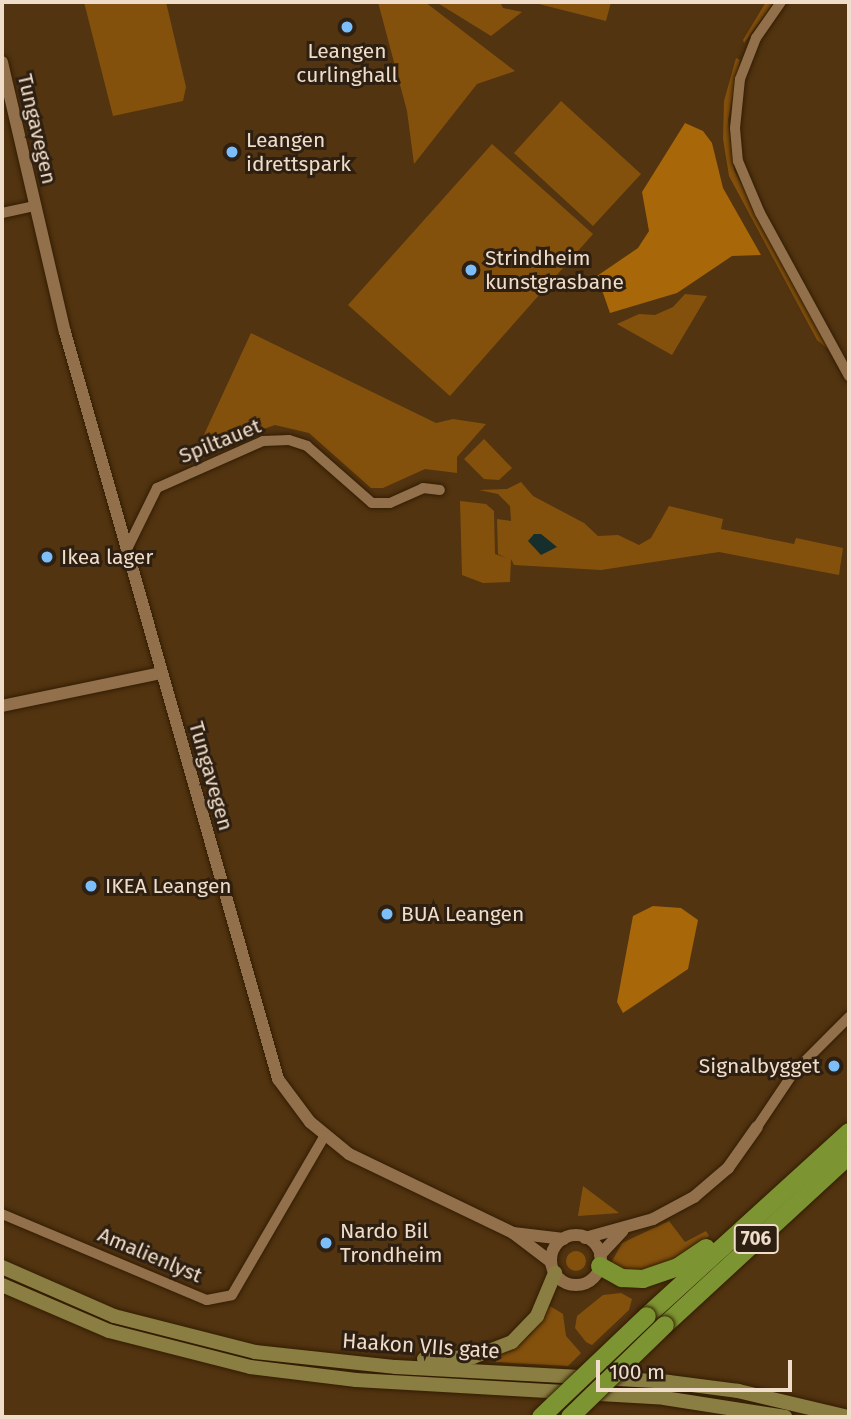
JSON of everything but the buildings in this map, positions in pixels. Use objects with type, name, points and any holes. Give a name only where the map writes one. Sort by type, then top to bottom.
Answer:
[{"type":"highway","name":"706","points":[[541,1417],[849,1132]]},
{"type":"highway","name":"706","points":[[570,1417],[849,1155]]},
{"type":"highway","name":"706","points":[[600,1260],[632,1280],[665,1273],[766,1206]]},
{"type":"main road","name":"Haakon VIIs gate","points":[[2,1268],[114,1316],[215,1345],[299,1359],[396,1367],[669,1382],[750,1393],[848,1417]]},
{"type":"main road","points":[[396,1367],[420,1359],[473,1357],[505,1346],[537,1316],[553,1268]]},
{"type":"main road","name":"Haakon VIIs gate","points":[[2,1285],[109,1331],[250,1367],[356,1380],[664,1398],[786,1417]]},
{"type":"street","points":[[781,2],[756,38],[740,79],[734,128],[738,161],[755,203],[849,376]]},
{"type":"street","name":"Tungavegen","points":[[2,62],[65,332],[278,1079],[299,1111],[325,1135],[370,1166],[513,1233],[553,1268]]},
{"type":"street","name":"Tungavegen","points":[[2,213],[36,206]]},
{"type":"street","name":"Spiltauet","points":[[126,550],[157,488],[276,439],[307,446],[372,503],[390,503],[423,488],[440,491]]},
{"type":"street","points":[[2,706],[161,673]]},
{"type":"street","points":[[622,1231],[583,1284],[570,1284],[553,1268],[555,1247],[564,1239],[622,1231],[671,1211],[711,1184],[757,1127],[794,1072],[849,1017]]},
{"type":"street","name":"Amalienlyst","points":[[2,1214],[207,1300],[232,1295],[325,1135]]},
{"type":"street","name":"Tungavegen","points":[[513,1233],[564,1239]]},
{"type":"street","points":[[586,1238],[600,1260]]},
{"type":"shaded area","points":[[84,2],[166,2],[186,87],[183,101],[113,116]]},
{"type":"shaded area","points":[[378,2],[425,2],[515,71],[477,84],[414,164],[407,111]]},
{"type":"shaded area","points":[[436,2],[500,2],[503,8],[522,12],[491,36]]},
{"type":"shaded area","points":[[531,2],[611,2],[606,21]]},
{"type":"shaded area","points":[[766,2],[774,2],[744,43],[743,40]]},
{"type":"shaded area","points":[[736,58],[740,60],[728,120],[734,170],[829,350],[817,340],[729,176],[723,139],[724,101]]},
{"type":"shaded area","points":[[561,101],[641,174],[593,226],[514,153]]},
{"type":"shaded area","points":[[685,123],[703,131],[712,143],[723,188],[761,255],[732,256],[677,293],[610,313],[597,276],[638,248],[649,231],[642,192]]},
{"type":"shaded area","name":"Strindheim kunstgrasbane","points":[[492,144],[593,234],[450,396],[348,305]]},
{"type":"shaded area","points":[[685,294],[707,296],[672,355],[617,324],[639,314],[655,315],[673,307]]},
{"type":"shaded area","points":[[251,333],[436,423],[453,419],[486,424],[457,457],[457,473],[425,469],[383,488],[371,488],[309,433],[275,425],[196,452]]},
{"type":"shaded area","points":[[484,439],[512,468],[499,480],[484,479],[464,459]]},
{"type":"shaded area","points":[[521,482],[533,496],[584,523],[598,536],[618,535],[639,545],[651,538],[669,506],[723,519],[721,529],[794,544],[796,538],[843,548],[839,575],[719,552],[601,570],[514,565],[511,559],[510,582],[483,583],[462,575],[460,501],[486,504],[494,511],[495,554],[506,558],[498,554],[497,519],[511,521],[510,506],[498,494],[479,490],[507,489]]},
{"type":"shaded area","points":[[653,906],[681,908],[698,920],[688,969],[623,1013],[617,1002],[633,916]]},
{"type":"shaded area","points":[[583,1186],[619,1213],[578,1216]]},
{"type":"shaded area","points":[[669,1221],[685,1242],[706,1231],[709,1236],[678,1261],[631,1273],[611,1263],[622,1243]]},
{"type":"shaded area","points":[[572,1251],[580,1251],[586,1261],[580,1271],[572,1271],[566,1265],[566,1257]]},
{"type":"shaded area","points":[[621,1293],[632,1299],[629,1310],[592,1345],[586,1342],[575,1328],[577,1316],[603,1295]]},
{"type":"shaded area","points":[[550,1306],[563,1314],[566,1336],[581,1353],[568,1366],[496,1362],[496,1357],[530,1335]]},
{"type":"water","points":[[534,534],[541,534],[557,547],[541,555],[528,541]]},
{"type":"place","name":"Leangen curlinghall","points":[[347,27]]},
{"type":"place","name":"Leangen idrettspark","points":[[232,152]]},
{"type":"place","name":"Strindheim kunstgrasbane","points":[[471,270]]},
{"type":"place","name":"Ikea lager","points":[[47,557]]},
{"type":"place","name":"IKEA Leangen","points":[[91,886]]},
{"type":"place","name":"BUA Leangen","points":[[387,914]]},
{"type":"place","name":"Signalbygget","points":[[834,1066]]},
{"type":"place","name":"Nardo Bil Trondheim","points":[[326,1243]]}]
